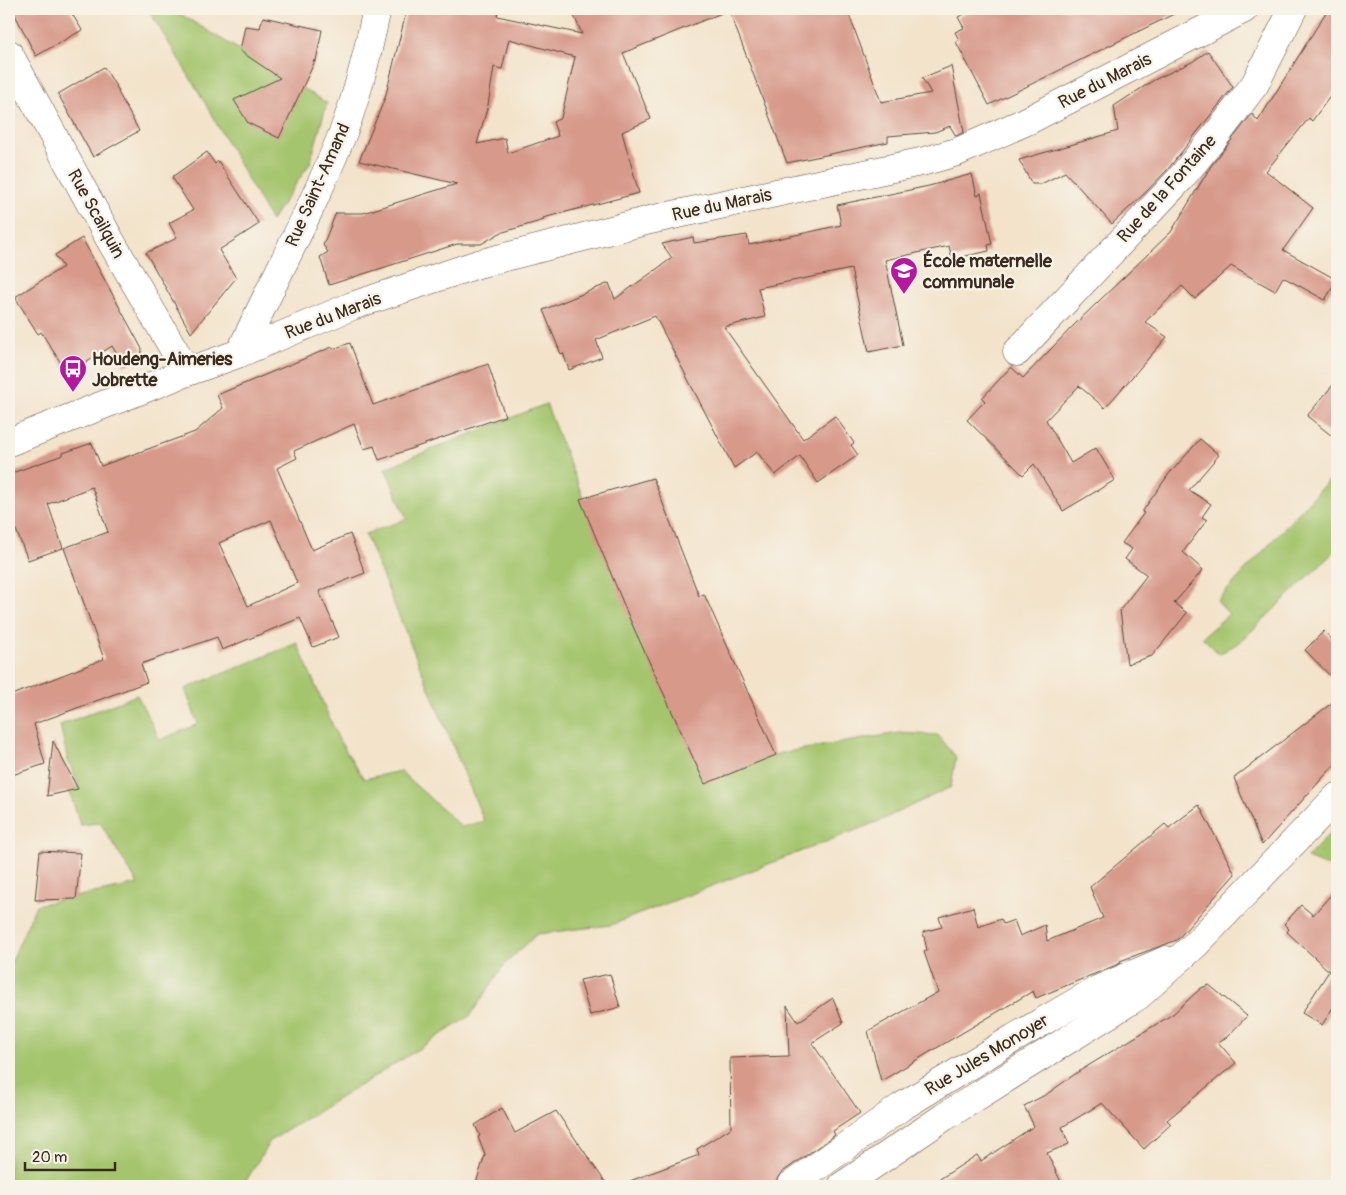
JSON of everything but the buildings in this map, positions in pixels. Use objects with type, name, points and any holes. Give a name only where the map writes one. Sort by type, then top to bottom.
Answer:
[{"type":"street","name":"Rue Saint-Amand","points":[[240,353],[274,279],[312,204],[344,130],[365,64],[377,9]]},
{"type":"street","name":"Rue du Marais","points":[[9,442],[240,353],[352,306],[478,264],[650,220],[898,167],[957,152],[1027,121],[1244,9]]},
{"type":"street","name":"Rue de la Fontaine","points":[[1017,352],[1180,179],[1218,133],[1255,84],[1293,9]]},
{"type":"street","name":"Rue Scailquin","points":[[9,54],[109,238],[187,372]]},
{"type":"street","name":"Rue Jules Monoyer","points":[[842,1186],[944,1117],[1138,996],[1196,944],[1337,797]]},
{"type":"street","name":"Rue Jules Monoyer","points":[[790,1186],[892,1113],[1014,1038],[1100,989],[1196,944]]},
{"type":"green space","points":[[148,9],[172,9],[327,103],[310,163],[271,221],[200,94]]},
{"type":"green space","points":[[546,404],[630,616],[709,778],[781,753],[898,733],[938,735],[956,757],[951,787],[877,822],[611,925],[537,934],[504,965],[470,1016],[270,1141],[243,1186],[9,1186],[9,967],[36,905],[138,884],[100,823],[80,825],[69,789],[79,786],[68,761],[60,725],[137,695],[160,740],[198,724],[185,689],[297,643],[339,740],[364,779],[400,771],[462,827],[484,821],[365,534],[407,519],[385,468]]},
{"type":"green space","points":[[1337,471],[1337,549],[1240,642],[1219,654],[1202,637],[1229,614],[1217,601]]},
{"type":"green space","points":[[1337,826],[1337,870],[1307,858]]},
{"type":"place","name":"École maternelle communale","points":[[904,295]]},
{"type":"place","name":"Houdeng-Aimeries Jobrette","points":[[73,393]]}]
